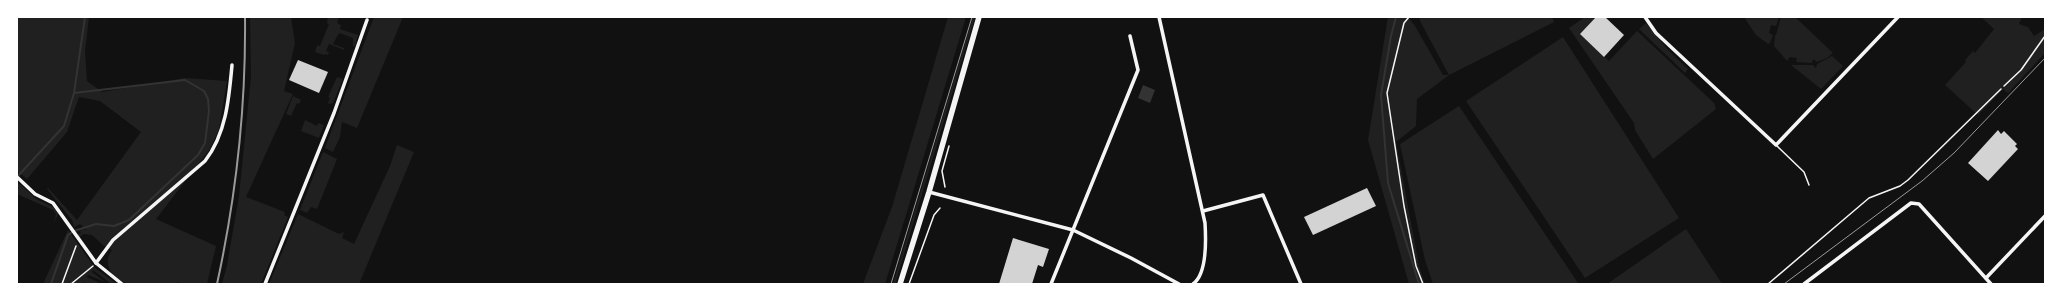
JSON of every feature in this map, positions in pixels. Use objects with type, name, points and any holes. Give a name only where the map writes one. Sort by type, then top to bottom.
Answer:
[{"type":"main road","points":[[900,284],[929,192],[979,17]]},
{"type":"street","points":[[1159,17],[1205,223],[1205,252],[1200,272],[1195,283]]},
{"type":"street","points":[[1645,17],[1656,33],[1776,145],[1898,17]]},
{"type":"street","points":[[265,284],[334,113],[368,19]]},
{"type":"street","points":[[1051,284],[1138,70],[1130,36]]},
{"type":"street","points":[[96,264],[113,240],[205,162],[213,151],[223,127],[232,65]]},
{"type":"street","points":[[17,177],[36,194],[53,203],[96,264],[122,284]]},
{"type":"street","points":[[929,192],[1072,230],[1131,258],[1179,284]]},
{"type":"street","points":[[1203,211],[1263,195],[1301,284]]},
{"type":"street","points":[[1804,284],[1911,203],[1919,204],[1991,284]]},
{"type":"street","points":[[1986,278],[2045,216]]},
{"type":"lane","points":[[2004,86],[2021,70],[2045,36]]},
{"type":"lane","points":[[1776,145],[1804,172],[1809,185]]},
{"type":"path","points":[[1409,17],[1404,23],[1387,93],[1404,206],[1416,266],[1423,284]]},
{"type":"path","points":[[1768,284],[1870,198],[1900,186],[1908,180],[2004,86]]},
{"type":"path","points":[[945,187],[942,171],[951,141]]},
{"type":"path","points":[[909,284],[934,215],[940,208]]},
{"type":"path","points":[[62,284],[76,246]]},
{"type":"path","points":[[71,284],[96,264]]},
{"type":"shaded area","points":[[17,17],[89,17],[85,51],[87,81],[102,92],[185,78],[227,81],[219,129],[210,149],[156,219],[216,246],[207,284],[182,284],[178,282],[176,284],[139,285],[123,282],[110,271],[108,266],[109,256],[112,250],[104,246],[92,235],[84,234],[79,237],[78,235],[81,233],[80,231],[84,229],[87,230],[80,224],[74,227],[72,220],[47,189],[48,188],[77,220],[141,132],[100,101],[79,97],[67,132],[27,179],[17,171]]},
{"type":"shaded area","points":[[250,17],[291,17],[295,43],[284,91],[293,94],[246,197],[285,212],[284,215],[288,217],[261,284],[222,284],[227,265],[239,196],[251,76]]},
{"type":"shaded area","points":[[328,17],[339,17],[337,23],[341,25],[340,29],[358,35],[355,46],[353,46],[353,38],[339,33],[333,44],[344,48],[344,50],[329,44],[326,51],[329,52],[328,55],[315,52],[317,45],[320,46],[329,24],[327,23]]},
{"type":"shaded area","points":[[374,17],[403,17],[357,128],[342,122],[340,137],[333,152],[325,148]]},
{"type":"shaded area","points":[[948,17],[966,17],[885,284],[863,284],[892,207]]},
{"type":"shaded area","points":[[973,17],[975,17],[895,284],[893,284]]},
{"type":"shaded area","points":[[1388,17],[1408,17],[1415,26],[1443,75],[1449,75],[1417,99],[1416,126],[1396,142],[1419,266],[1425,284],[1409,284],[1368,140]]},
{"type":"shaded area","points":[[1420,17],[1552,17],[1554,22],[1449,75],[1420,21]]},
{"type":"shaded area","points":[[1585,17],[1596,17],[1580,34],[1609,61],[1637,31],[1714,103],[1716,109],[1653,159],[1635,130],[1634,123],[1569,28]]},
{"type":"shaded area","points":[[1744,17],[1779,17],[1776,26],[1771,25],[1769,33],[1773,35],[1770,43],[1768,44],[1756,35]]},
{"type":"shaded area","points":[[1781,17],[1795,17],[1833,53],[1827,58],[1817,62],[1813,59],[1812,63],[1796,62],[1797,58],[1790,57],[1787,61],[1774,46],[1775,35]]},
{"type":"shaded area","points":[[1981,17],[2022,17],[2019,24],[2028,27],[2034,36],[2045,29],[2045,53],[2008,93],[2003,89],[1978,115],[1945,85],[1966,62],[1965,60],[1973,51],[1975,53],[1994,29]]},
{"type":"shaded area","points":[[1646,23],[1668,50],[1688,69],[1685,73],[1639,29]]},
{"type":"shaded area","points":[[1563,37],[1679,218],[1585,278],[1466,101]]},
{"type":"shaded area","points":[[1832,56],[1843,66],[1821,89],[1791,65],[1813,65],[1816,68],[1817,64]]},
{"type":"shaded area","points":[[337,77],[343,79],[333,103],[330,104],[328,103],[330,98],[328,97]]},
{"type":"shaded area","points":[[1143,85],[1155,90],[1150,103],[1138,98]]},
{"type":"shaded area","points":[[293,96],[301,100],[299,104],[297,103],[291,116],[286,114]]},
{"type":"shaded area","points":[[1459,106],[1578,283],[1433,284],[1425,260],[1400,144]]},
{"type":"shaded area","points":[[305,120],[317,126],[318,123],[324,125],[319,138],[301,131]]},
{"type":"shaded area","points":[[397,145],[414,152],[359,284],[269,284],[298,214],[339,234],[344,232],[342,238],[354,244],[390,166]]},
{"type":"shaded area","points":[[323,152],[337,159],[317,209],[311,207],[307,213],[300,210]]},
{"type":"shaded area","points":[[19,183],[36,199],[53,207],[58,214],[54,223],[56,214],[53,210],[17,194],[17,184]]},
{"type":"shaded area","points":[[1686,229],[1722,284],[1607,284]]},
{"type":"shaded area","points":[[68,230],[95,268],[117,284],[110,283],[93,270],[92,272],[105,282],[88,275],[87,277],[102,284],[87,284],[83,282],[82,284],[43,284]]},
{"type":"building","points":[[1596,17],[1605,17],[1624,35],[1604,57],[1580,34]]},
{"type":"building","points":[[298,60],[328,72],[319,93],[289,80]]},
{"type":"building","points":[[1998,130],[2001,134],[2004,131],[2017,144],[2015,146],[2018,149],[1988,181],[1968,163]]},
{"type":"building","points":[[1367,188],[1376,206],[1313,235],[1304,217]]},
{"type":"building","points":[[1013,238],[1049,249],[1043,267],[1038,265],[1032,284],[999,284]]},
{"type":"waterway","points":[[17,177],[64,126],[74,93],[85,17]]},
{"type":"waterway","points":[[1396,17],[1391,36],[1381,95],[1388,183],[1419,284]]},
{"type":"waterway","points":[[51,284],[68,235],[74,231],[96,224],[114,226],[129,220],[198,155],[205,143],[209,111],[208,99],[204,91],[185,80],[74,93]]},
{"type":"tram line","points":[[891,284],[972,17]]},
{"type":"tram line","points":[[1784,284],[1922,181],[1954,153],[2045,58]]},
{"type":"railway","points":[[217,284],[230,218],[242,118],[245,17]]}]
